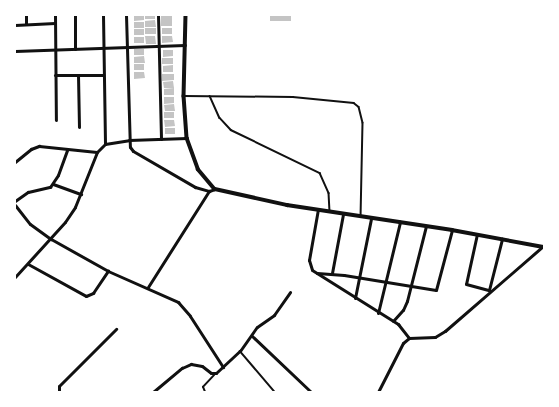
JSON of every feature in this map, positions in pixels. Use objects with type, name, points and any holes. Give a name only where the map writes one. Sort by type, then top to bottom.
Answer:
[{"type":"street","points":[[26,15],[26,24]]},
{"type":"street","points":[[55,15],[56,120]]},
{"type":"street","points":[[75,15],[75,49]]},
{"type":"street","points":[[103,15],[104,144]]},
{"type":"street","points":[[126,15],[129,140],[133,151],[196,187],[209,191],[215,189],[318,210],[477,234],[543,247]]},
{"type":"street","points":[[158,15],[161,139]]},
{"type":"street","points":[[186,15],[184,96],[187,138],[198,169],[215,189]]},
{"type":"street","points":[[15,24],[55,23]]},
{"type":"street","points":[[15,51],[103,47],[185,46]]},
{"type":"street","points":[[56,75],[103,75]]},
{"type":"street","points":[[78,75],[79,127]]},
{"type":"street","points":[[15,277],[51,239],[75,207],[97,152],[104,144],[129,140],[187,138]]},
{"type":"street","points":[[15,162],[35,146],[97,152]]},
{"type":"street","points":[[15,201],[28,192],[44,190],[53,184],[67,150]]},
{"type":"street","points":[[53,184],[81,194]]},
{"type":"street","points":[[148,287],[209,191]]},
{"type":"street","points":[[15,205],[30,224],[51,239],[108,270],[178,302],[190,316],[223,367]]},
{"type":"street","points":[[318,210],[309,265],[317,273],[378,313],[393,321],[405,330],[409,338]]},
{"type":"street","points":[[332,273],[343,214]]},
{"type":"street","points":[[355,298],[371,219]]},
{"type":"street","points":[[378,313],[400,222]]},
{"type":"street","points":[[393,321],[403,310],[411,286],[426,226]]},
{"type":"street","points":[[317,273],[332,273],[360,277],[432,290],[439,286],[452,230]]},
{"type":"street","points":[[477,234],[466,284],[489,291]]},
{"type":"street","points":[[489,291],[502,239]]},
{"type":"street","points":[[378,392],[403,343],[409,338],[435,337],[445,331],[489,291],[543,247]]},
{"type":"street","points":[[28,264],[86,296],[93,293],[108,270]]},
{"type":"street","points":[[153,392],[182,368],[191,364],[202,366],[214,374],[240,351],[258,327],[281,306],[290,292]]},
{"type":"street","points":[[60,392],[60,386],[116,329]]},
{"type":"street","points":[[252,336],[311,392]]},
{"type":"lane","points":[[184,96],[347,101],[360,107],[363,123],[361,217]]},
{"type":"lane","points":[[210,96],[220,118],[231,130],[320,173],[329,193],[330,211]]},
{"type":"lane","points":[[240,351],[274,392]]},
{"type":"lane","points":[[205,392],[203,387],[214,374]]},
{"type":"building","points":[[134,15],[144,15],[144,20],[134,21]]},
{"type":"building","points":[[145,15],[155,15],[155,19],[145,19]]},
{"type":"building","points":[[161,15],[172,15],[172,26],[161,26]]},
{"type":"building","points":[[270,15],[291,15],[291,21],[270,21]]},
{"type":"building","points":[[155,20],[156,27],[145,27],[145,21]]},
{"type":"building","points":[[134,22],[144,22],[144,28],[134,28]]},
{"type":"building","points":[[145,28],[156,28],[156,34],[145,34]]},
{"type":"building","points":[[162,28],[172,28],[172,34],[162,34]]},
{"type":"building","points":[[134,29],[144,29],[144,35],[134,35]]},
{"type":"building","points":[[145,36],[155,36],[156,44],[146,44]]},
{"type":"building","points":[[162,36],[172,36],[173,42],[162,43]]},
{"type":"building","points":[[134,37],[144,37],[144,43],[134,43]]},
{"type":"building","points":[[134,49],[144,49],[144,55],[134,55]]},
{"type":"building","points":[[163,50],[173,50],[173,56],[163,57]]},
{"type":"building","points":[[144,56],[145,63],[134,63],[134,57]]},
{"type":"building","points":[[162,58],[173,58],[173,64],[162,64]]},
{"type":"building","points":[[134,64],[144,64],[144,70],[134,70]]},
{"type":"building","points":[[173,65],[173,72],[163,72],[163,66]]},
{"type":"building","points":[[134,72],[144,72],[145,78],[134,79]]},
{"type":"building","points":[[162,74],[174,74],[174,80],[162,81]]},
{"type":"building","points":[[173,81],[174,88],[164,88],[163,82]]},
{"type":"building","points":[[174,88],[174,95],[164,95],[164,89]]},
{"type":"building","points":[[164,97],[174,97],[174,103],[164,104]]},
{"type":"building","points":[[174,104],[175,111],[165,111],[164,105]]},
{"type":"building","points":[[164,112],[174,112],[174,118],[164,118]]},
{"type":"building","points":[[164,120],[174,120],[175,126],[165,127]]},
{"type":"building","points":[[165,128],[175,128],[175,134],[165,134]]}]
